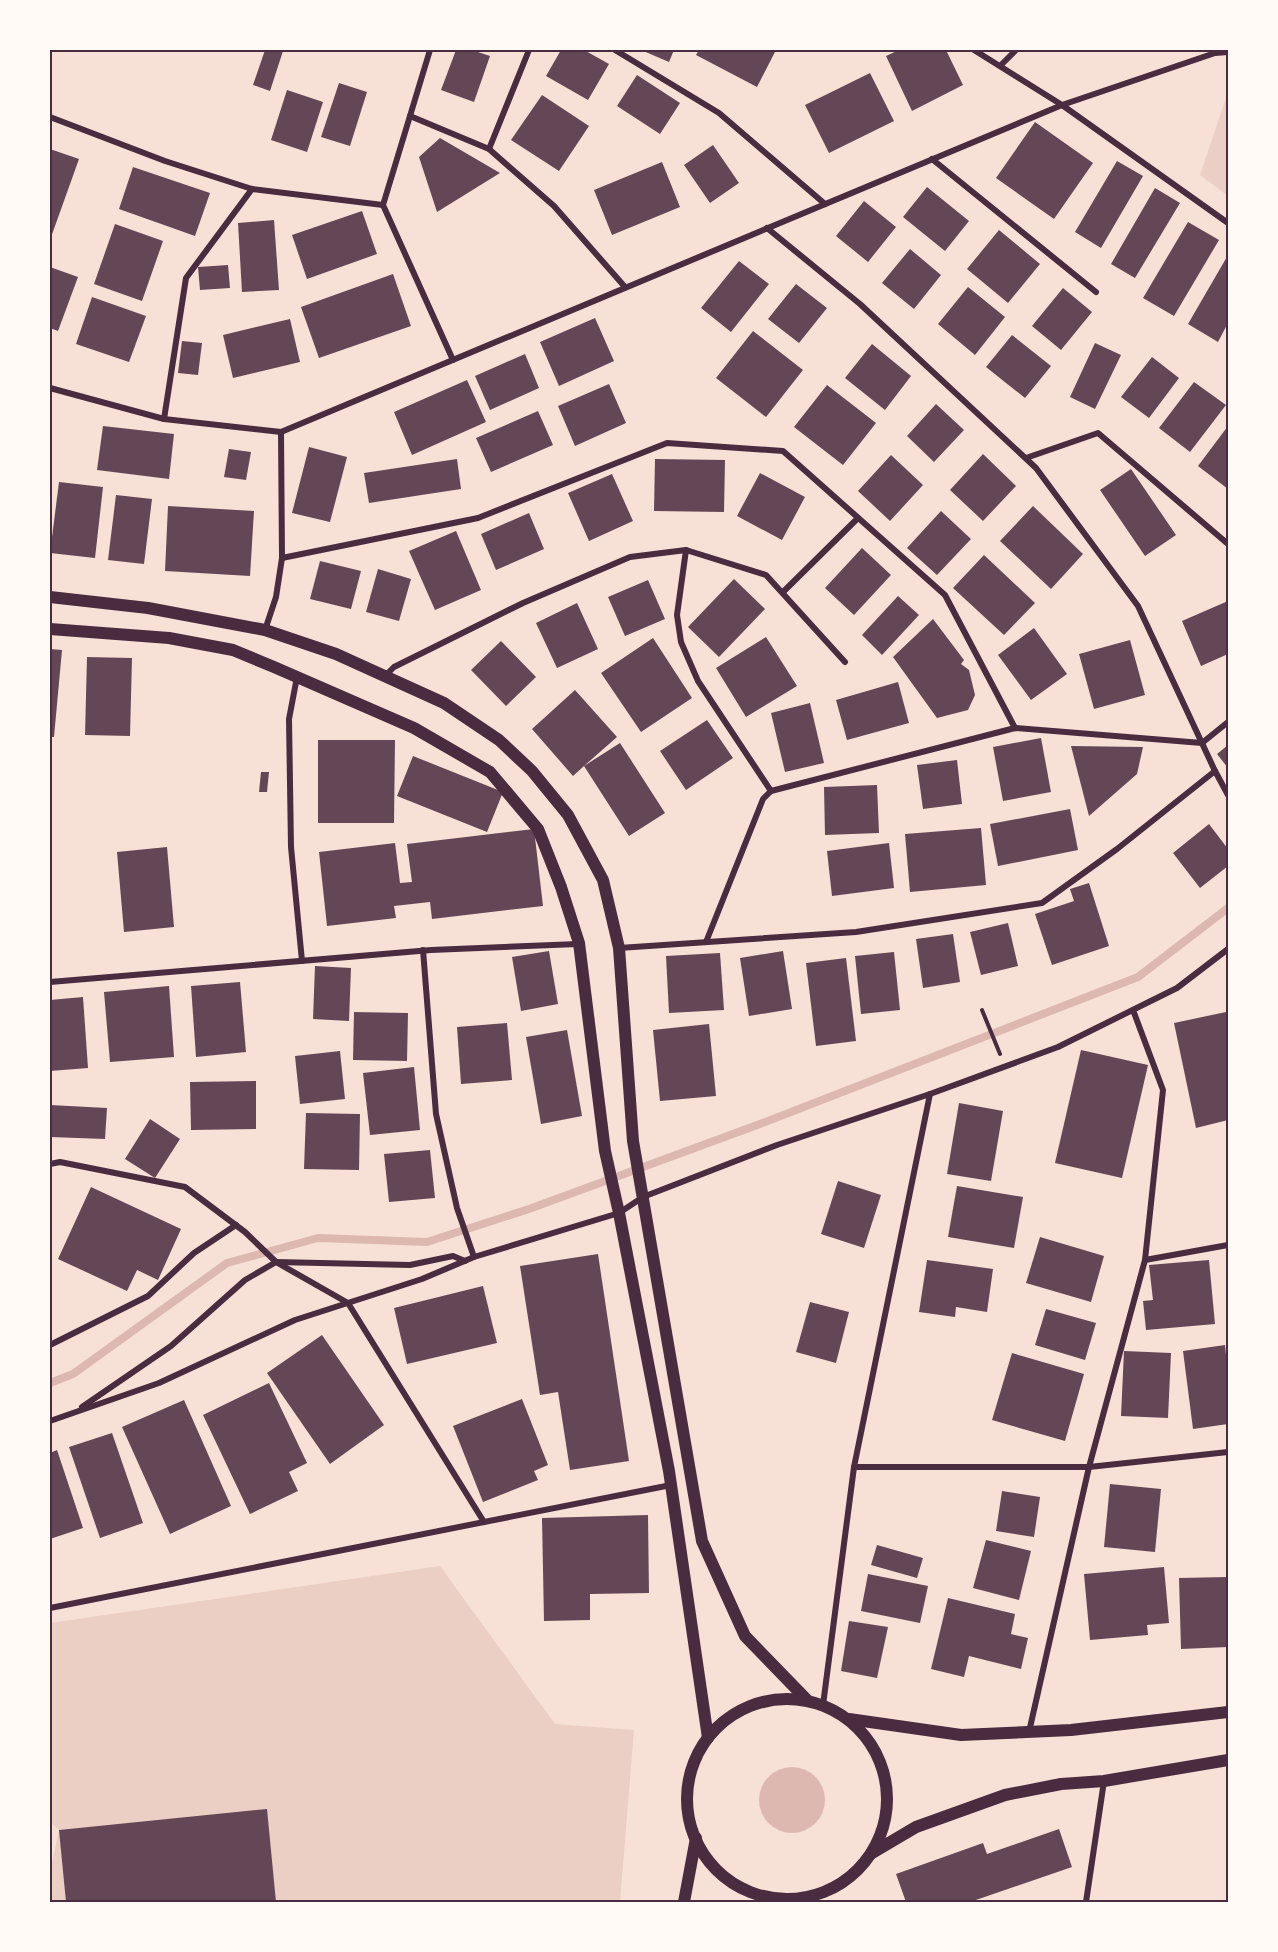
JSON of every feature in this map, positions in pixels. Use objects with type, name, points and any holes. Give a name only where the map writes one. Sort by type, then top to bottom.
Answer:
[{"type":"main road","points":[[50,597],[148,608],[265,630],[336,654],[444,703],[499,740],[532,771],[568,815],[603,880],[619,948],[633,1140],[702,1542],[745,1636],[808,1701]]},
{"type":"main road","points":[[50,628],[169,638],[233,650],[297,676],[414,728],[490,772],[538,829],[561,887],[579,944],[605,1151],[671,1485],[708,1738]]},
{"type":"main road","points":[[871,1854],[884,1827],[888,1797],[883,1768],[870,1741],[849,1719],[823,1705],[808,1701],[773,1700],[748,1707],[726,1720],[708,1738],[695,1761],[688,1786],[688,1813],[696,1838],[707,1858],[723,1876],[742,1888],[786,1901],[820,1894],[849,1878],[871,1854],[916,1827],[1005,1795],[1060,1784],[1104,1781],[1228,1760]]},
{"type":"main road","points":[[849,1719],[961,1735],[1071,1730],[1228,1712]]},
{"type":"main road","points":[[684,1902],[696,1838]]},
{"type":"street","points":[[430,50],[382,205],[453,360]]},
{"type":"street","points":[[489,149],[529,50]]},
{"type":"street","points":[[615,50],[719,113],[825,204]]},
{"type":"street","points":[[974,50],[1062,105],[1228,223]]},
{"type":"street","points":[[1001,65],[1016,50]]},
{"type":"street","points":[[50,388],[164,419],[281,432],[1062,105],[1214,51],[1228,52]]},
{"type":"street","points":[[410,116],[489,149],[554,206],[625,287]]},
{"type":"street","points":[[50,117],[165,161],[252,189],[382,205]]},
{"type":"street","points":[[932,159],[1096,292]]},
{"type":"street","points":[[164,419],[186,278],[252,189]]},
{"type":"street","points":[[767,228],[860,304],[1036,468],[1138,606],[1228,795]]},
{"type":"street","points":[[265,630],[276,597],[282,558],[281,432]]},
{"type":"street","points":[[1026,459],[1098,433],[1228,544]]},
{"type":"street","points":[[282,558],[478,518],[667,443],[783,451],[945,595],[1015,728]]},
{"type":"street","points":[[783,592],[858,518]]},
{"type":"street","points":[[686,550],[677,615],[681,642],[699,681],[771,791]]},
{"type":"street","points":[[385,676],[394,667],[523,603],[630,557],[686,550],[766,574],[845,662]]},
{"type":"street","points":[[297,676],[289,719],[291,847],[302,960]]},
{"type":"street","points":[[706,942],[763,799],[771,791],[1015,728],[1202,743],[1228,722]]},
{"type":"street","points":[[619,948],[856,932],[1042,903],[1117,849],[1215,771]]},
{"type":"street","points":[[50,982],[423,951],[579,944]]},
{"type":"street","points":[[50,1420],[159,1383],[295,1320],[422,1279],[465,1261],[473,1255],[619,1213],[643,1197],[777,1145],[930,1094],[1058,1047],[1177,988],[1228,949]]},
{"type":"street","points":[[423,951],[436,1114],[457,1208],[473,1255]]},
{"type":"street","points":[[1029,1732],[1089,1467],[1145,1260],[1164,1090],[1133,1010]]},
{"type":"street","points":[[823,1705],[854,1467],[930,1094]]},
{"type":"street","points":[[50,1164],[60,1162],[185,1187],[245,1232],[274,1260],[348,1303],[484,1522]]},
{"type":"street","points":[[50,1345],[147,1296],[194,1253],[236,1225]]},
{"type":"street","points":[[1145,1260],[1228,1245]]},
{"type":"street","points":[[74,1412],[171,1346],[245,1280],[274,1260],[410,1265],[453,1256],[465,1261]]},
{"type":"street","points":[[854,1467],[1089,1467],[1228,1452]]},
{"type":"street","points":[[50,1608],[671,1485]]},
{"type":"street","points":[[1086,1902],[1104,1781]]},
{"type":"path","points":[[982,1010],[1005,1066]]},
{"type":"shaded area","points":[[1228,92],[1228,196],[1200,175]]},
{"type":"shaded area","points":[[440,1566],[555,1724],[634,1730],[620,1902],[50,1902],[50,1872],[59,1830],[50,1822],[50,1623]]},
{"type":"shaded area","points":[[792,1767],[805,1770],[815,1777],[822,1787],[825,1800],[822,1813],[815,1823],[805,1830],[792,1833],[779,1830],[769,1823],[762,1813],[759,1800],[762,1787],[769,1777],[779,1770]]},
{"type":"building","points":[[265,50],[283,51],[270,91],[253,85]]},
{"type":"building","points":[[456,50],[472,50],[490,56],[474,102],[441,90]]},
{"type":"building","points":[[561,50],[584,50],[609,64],[588,100],[546,76]]},
{"type":"building","points":[[641,50],[674,50],[669,62]]},
{"type":"building","points":[[699,50],[776,50],[757,87],[696,55]]},
{"type":"building","points":[[899,50],[946,50],[963,85],[912,111],[886,56]]},
{"type":"building","points":[[870,73],[894,121],[829,153],[805,105]]},
{"type":"building","points":[[637,75],[680,103],[660,134],[617,106]]},
{"type":"building","points":[[339,83],[367,92],[350,146],[321,137]]},
{"type":"building","points":[[287,90],[323,102],[307,152],[271,140]]},
{"type":"building","points":[[542,95],[589,126],[559,171],[511,140]]},
{"type":"building","points":[[1035,122],[1093,163],[1054,219],[996,178]]},
{"type":"building","points":[[440,138],[500,173],[437,212],[419,157]]},
{"type":"building","points":[[713,145],[739,183],[710,203],[684,165]]},
{"type":"building","points":[[50,149],[79,159],[50,240]]},
{"type":"building","points":[[1117,161],[1143,176],[1101,248],[1075,232]]},
{"type":"building","points":[[662,162],[680,207],[612,235],[594,190]]},
{"type":"building","points":[[133,167],[210,193],[195,236],[119,209]]},
{"type":"building","points":[[927,187],[969,221],[945,251],[903,217]]},
{"type":"building","points":[[1155,188],[1180,203],[1135,278],[1111,264]]},
{"type":"building","points":[[864,201],[896,227],[868,262],[836,236]]},
{"type":"building","points":[[362,211],[377,254],[307,279],[292,235]]},
{"type":"building","points":[[274,220],[279,290],[242,292],[238,223]]},
{"type":"building","points":[[1188,222],[1219,240],[1174,316],[1143,298]]},
{"type":"building","points":[[115,224],[163,241],[142,301],[94,284]]},
{"type":"building","points":[[999,230],[1040,264],[1008,303],[967,269]]},
{"type":"building","points":[[910,249],[941,275],[914,309],[882,283]]},
{"type":"building","points":[[1228,255],[1228,323],[1218,342],[1188,324]]},
{"type":"building","points":[[739,261],[769,284],[731,332],[701,308]]},
{"type":"building","points":[[228,265],[230,288],[200,290],[198,267]]},
{"type":"building","points":[[50,267],[78,277],[58,331],[50,328]]},
{"type":"building","points":[[393,274],[411,326],[319,358],[301,307]]},
{"type":"building","points":[[796,284],[827,308],[799,343],[768,319]]},
{"type":"building","points":[[968,287],[1005,317],[975,355],[938,324]]},
{"type":"building","points":[[1063,288],[1092,312],[1061,350],[1032,326]]},
{"type":"building","points":[[92,297],[146,316],[129,362],[76,344]]},
{"type":"building","points":[[595,318],[614,361],[559,386],[540,342]]},
{"type":"building","points":[[290,319],[300,362],[233,378],[223,335]]},
{"type":"building","points":[[753,331],[803,370],[766,417],[716,378]]},
{"type":"building","points":[[1012,335],[1051,366],[1025,398],[986,367]]},
{"type":"building","points":[[182,341],[202,343],[198,375],[178,373]]},
{"type":"building","points":[[1095,343],[1121,355],[1095,409],[1070,397]]},
{"type":"building","points":[[872,344],[911,376],[885,410],[845,378]]},
{"type":"building","points":[[525,354],[539,388],[490,410],[475,376]]},
{"type":"building","points":[[1152,357],[1179,378],[1149,418],[1121,397]]},
{"type":"building","points":[[467,380],[486,422],[412,455],[394,412]]},
{"type":"building","points":[[1194,382],[1226,405],[1190,452],[1159,428]]},
{"type":"building","points":[[609,384],[626,423],[575,446],[558,406]]},
{"type":"building","points":[[827,385],[876,423],[843,465],[794,427]]},
{"type":"building","points":[[936,404],[964,430],[934,462],[907,436]]},
{"type":"building","points":[[538,411],[553,445],[491,472],[476,438]]},
{"type":"building","points":[[103,426],[174,434],[169,479],[97,470]]},
{"type":"building","points":[[1228,426],[1228,489],[1198,466]]},
{"type":"building","points":[[309,447],[347,457],[330,522],[292,513]]},
{"type":"building","points":[[229,449],[251,452],[246,480],[224,477]]},
{"type":"building","points":[[983,454],[1016,486],[983,521],[950,490]]},
{"type":"building","points":[[891,455],[923,485],[890,521],[858,491]]},
{"type":"building","points":[[457,459],[461,489],[369,503],[364,473]]},
{"type":"building","points":[[655,459],[725,460],[724,512],[654,511]]},
{"type":"building","points":[[1131,469],[1176,535],[1145,556],[1100,490]]},
{"type":"building","points":[[760,473],[805,497],[782,540],[737,516]]},
{"type":"building","points":[[612,474],[633,521],[589,541],[568,493]]},
{"type":"building","points":[[59,482],[103,487],[95,558],[50,553]]},
{"type":"building","points":[[116,495],[152,499],[144,564],[108,560]]},
{"type":"building","points":[[168,506],[254,511],[250,576],[165,571]]},
{"type":"building","points":[[1033,506],[1083,554],[1051,589],[1000,541]]},
{"type":"building","points":[[941,511],[971,539],[937,575],[907,548]]},
{"type":"building","points":[[529,513],[544,549],[496,570],[481,534]]},
{"type":"building","points":[[456,531],[481,590],[435,610],[409,551]]},
{"type":"building","points":[[862,548],[891,575],[854,615],[825,588]]},
{"type":"building","points":[[984,555],[1035,603],[1004,635],[953,588]]},
{"type":"building","points":[[320,561],[361,571],[351,609],[310,599]]},
{"type":"building","points":[[378,569],[411,579],[399,621],[366,612]]},
{"type":"building","points":[[734,579],[765,609],[719,657],[688,627]]},
{"type":"building","points":[[648,580],[665,619],[625,636],[608,597]]},
{"type":"building","points":[[898,596],[919,615],[882,655],[862,635]]},
{"type":"building","points":[[1228,601],[1228,654],[1201,666],[1182,621]]},
{"type":"building","points":[[577,603],[598,649],[557,668],[536,623]]},
{"type":"building","points":[[933,619],[964,660],[961,664],[969,670],[975,695],[968,710],[937,718],[893,657]]},
{"type":"building","points":[[1034,628],[1067,674],[1031,700],[998,655]]},
{"type":"building","points":[[766,637],[797,686],[746,717],[716,668]]},
{"type":"building","points":[[653,638],[692,698],[641,732],[601,673]]},
{"type":"building","points":[[1130,640],[1145,695],[1094,709],[1079,654]]},
{"type":"building","points":[[501,641],[536,677],[506,706],[471,670]]},
{"type":"building","points":[[50,649],[62,650],[54,737],[50,737]]},
{"type":"building","points":[[87,657],[132,658],[130,736],[85,735]]},
{"type":"building","points":[[898,682],[909,723],[847,740],[836,700]]},
{"type":"building","points":[[575,690],[617,737],[573,776],[532,729]]},
{"type":"building","points":[[810,703],[824,763],[785,772],[771,713]]},
{"type":"building","points":[[707,720],[733,758],[686,790],[660,751]]},
{"type":"building","points":[[1041,738],[1051,792],[1003,801],[993,747]]},
{"type":"building","points":[[318,740],[395,740],[394,823],[318,823]]},
{"type":"building","points":[[620,743],[665,813],[629,836],[584,766]]},
{"type":"building","points":[[1228,745],[1228,768],[1217,754]]},
{"type":"building","points":[[1071,746],[1143,747],[1137,774],[1089,816]]},
{"type":"building","points":[[413,756],[503,792],[487,832],[397,796]]},
{"type":"building","points":[[957,760],[962,804],[923,809],[917,765]]},
{"type":"building","points":[[261,772],[269,772],[267,792],[259,792]]},
{"type":"building","points":[[877,785],[879,833],[825,835],[824,787]]},
{"type":"building","points":[[1070,809],[1078,850],[998,866],[990,824]]},
{"type":"building","points":[[1209,824],[1228,849],[1228,866],[1200,888],[1173,853]]},
{"type":"building","points":[[981,828],[986,885],[910,892],[905,834]]},
{"type":"building","points":[[534,829],[543,906],[432,919],[430,902],[394,906],[396,918],[327,926],[319,852],[395,843],[400,883],[412,882],[407,844]]},
{"type":"building","points":[[889,843],[894,888],[832,896],[827,851]]},
{"type":"building","points":[[167,847],[174,927],[124,932],[117,852]]},
{"type":"building","points":[[1089,883],[1109,946],[1052,965],[1035,914],[1074,901],[1070,889]]},
{"type":"building","points":[[1008,923],[1018,966],[981,975],[970,932]]},
{"type":"building","points":[[953,934],[960,982],[923,988],[916,939]]},
{"type":"building","points":[[549,951],[558,1004],[521,1011],[512,957]]},
{"type":"building","points":[[783,951],[792,1009],[749,1016],[740,958]]},
{"type":"building","points":[[894,952],[900,1010],[861,1014],[855,956]]},
{"type":"building","points":[[720,953],[724,1010],[669,1013],[666,956]]},
{"type":"building","points":[[846,958],[856,1041],[816,1046],[806,963]]},
{"type":"building","points":[[315,966],[351,968],[349,1021],[313,1019]]},
{"type":"building","points":[[240,982],[246,1052],[196,1057],[191,986]]},
{"type":"building","points":[[169,986],[174,1057],[110,1062],[104,992]]},
{"type":"building","points":[[83,997],[88,1068],[50,1071],[50,1000]]},
{"type":"building","points":[[354,1012],[408,1013],[407,1061],[353,1060]]},
{"type":"building","points":[[1226,1012],[1228,1120],[1196,1128],[1174,1023]]},
{"type":"building","points":[[507,1023],[512,1080],[461,1084],[457,1027]]},
{"type":"building","points":[[709,1024],[716,1096],[660,1101],[653,1030]]},
{"type":"building","points":[[567,1030],[582,1116],[541,1124],[526,1037]]},
{"type":"building","points":[[1081,1050],[1148,1065],[1122,1178],[1055,1163]]},
{"type":"building","points":[[340,1051],[345,1099],[300,1104],[295,1056]]},
{"type":"building","points":[[414,1067],[420,1130],[370,1135],[363,1073]]},
{"type":"building","points":[[256,1081],[256,1129],[191,1130],[190,1082]]},
{"type":"building","points":[[959,1103],[1003,1111],[991,1181],[947,1174]]},
{"type":"building","points":[[50,1105],[107,1108],[105,1139],[50,1137]]},
{"type":"building","points":[[306,1113],[360,1114],[359,1170],[304,1169]]},
{"type":"building","points":[[150,1119],[180,1139],[155,1178],[125,1159]]},
{"type":"building","points":[[430,1150],[435,1198],[389,1202],[384,1154]]},
{"type":"building","points":[[838,1181],[881,1195],[864,1248],[821,1234]]},
{"type":"building","points":[[957,1186],[1023,1197],[1014,1248],[948,1237]]},
{"type":"building","points":[[91,1187],[181,1229],[158,1280],[137,1270],[127,1291],[58,1259]]},
{"type":"building","points":[[1040,1237],[1104,1256],[1091,1302],[1026,1283]]},
{"type":"building","points":[[598,1254],[629,1461],[570,1470],[558,1392],[540,1395],[520,1266]]},
{"type":"building","points":[[927,1260],[993,1269],[987,1312],[956,1307],[955,1317],[919,1312]]},
{"type":"building","points":[[1209,1260],[1215,1324],[1146,1330],[1143,1301],[1153,1300],[1149,1265]]},
{"type":"building","points":[[483,1286],[497,1343],[407,1364],[394,1308]]},
{"type":"building","points":[[810,1302],[849,1312],[836,1363],[796,1352]]},
{"type":"building","points":[[1046,1309],[1096,1323],[1085,1360],[1035,1345]]},
{"type":"building","points":[[322,1335],[384,1425],[330,1464],[267,1373]]},
{"type":"building","points":[[1225,1345],[1228,1374],[1228,1424],[1193,1429],[1183,1351]]},
{"type":"building","points":[[1124,1351],[1171,1353],[1168,1418],[1121,1416]]},
{"type":"building","points":[[1012,1353],[1084,1374],[1065,1441],[992,1420]]},
{"type":"building","points":[[269,1383],[307,1463],[289,1472],[298,1491],[250,1514],[203,1415]]},
{"type":"building","points":[[522,1399],[548,1465],[534,1471],[538,1480],[483,1502],[453,1426]]},
{"type":"building","points":[[184,1400],[231,1506],[170,1534],[122,1427]]},
{"type":"building","points":[[112,1433],[143,1523],[100,1538],[69,1447]]},
{"type":"building","points":[[57,1450],[83,1528],[50,1539],[50,1453]]},
{"type":"building","points":[[1110,1484],[1161,1489],[1155,1552],[1104,1547]]},
{"type":"building","points":[[1002,1491],[1040,1497],[1034,1537],[996,1531]]},
{"type":"building","points":[[648,1515],[649,1593],[590,1594],[590,1620],[544,1621],[542,1518]]},
{"type":"building","points":[[986,1540],[1031,1551],[1019,1600],[973,1588]]},
{"type":"building","points":[[877,1545],[923,1558],[917,1578],[871,1565]]},
{"type":"building","points":[[1164,1567],[1169,1623],[1147,1625],[1148,1635],[1090,1640],[1084,1574]]},
{"type":"building","points":[[868,1574],[928,1586],[920,1623],[861,1611]]},
{"type":"building","points":[[1228,1577],[1228,1647],[1181,1649],[1179,1578]]},
{"type":"building","points":[[948,1598],[1015,1614],[1011,1634],[1028,1638],[1021,1669],[969,1656],[964,1677],[931,1669]]},
{"type":"building","points":[[849,1621],[888,1627],[877,1678],[841,1671]]},
{"type":"building","points":[[267,1809],[276,1902],[66,1902],[59,1830]]},
{"type":"building","points":[[1059,1829],[1072,1867],[970,1902],[906,1902],[896,1874],[983,1843],[987,1854]]},
{"type":"waterway","points":[[50,1383],[73,1374],[227,1263],[318,1238],[427,1242],[529,1209],[760,1124],[1138,977],[1228,908]]}]
